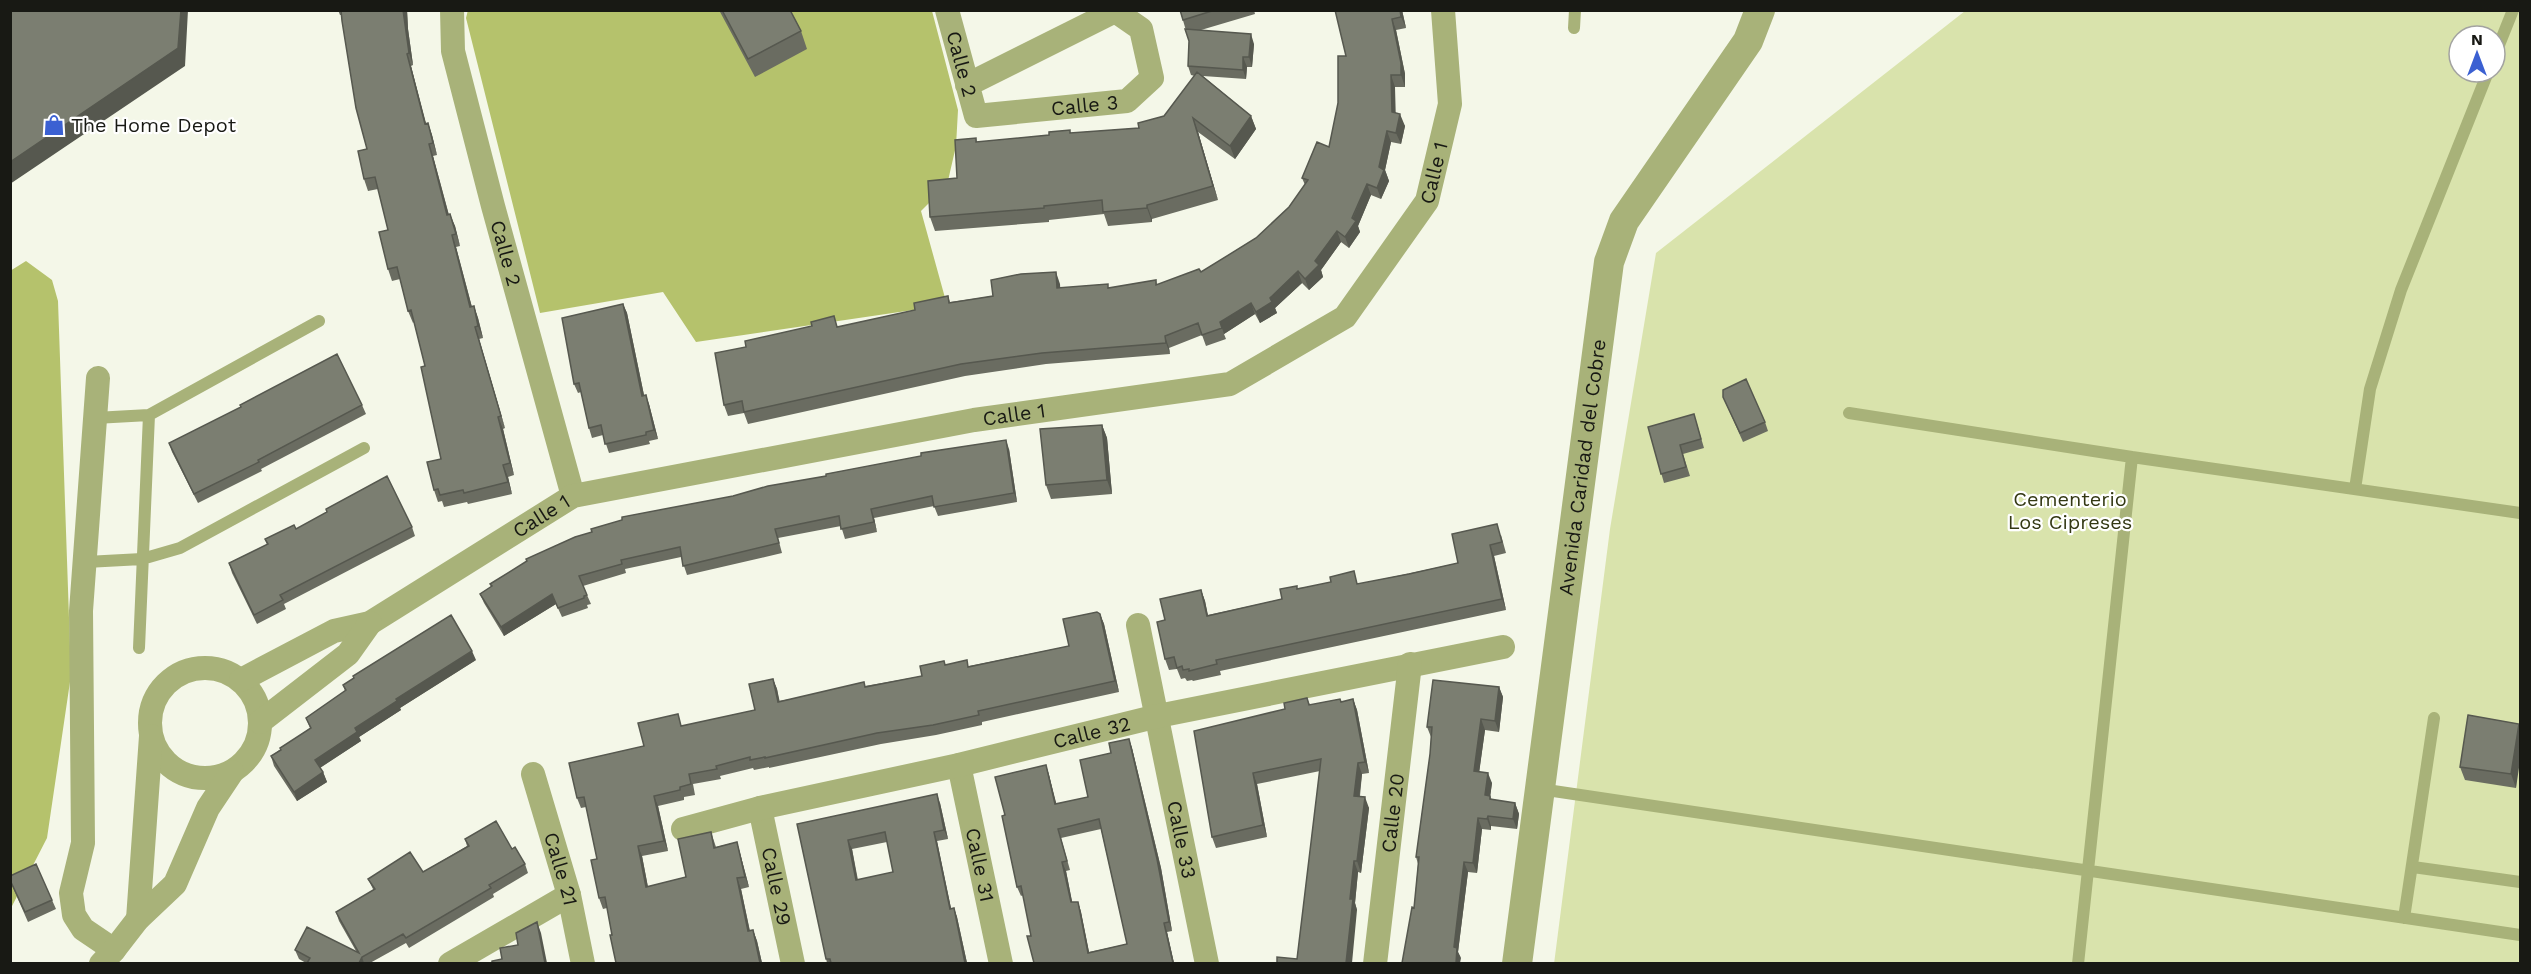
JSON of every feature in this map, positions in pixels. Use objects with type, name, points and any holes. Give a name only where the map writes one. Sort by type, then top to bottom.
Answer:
[{"type":"street","name":"Calle 2","points":[[452,10],[453,51],[573,496]]},
{"type":"street","name":"Calle 2","points":[[947,10],[976,116]]},
{"type":"street","name":"Calle 3","points":[[966,85],[1115,10],[1140,29],[1152,78],[1127,101],[976,116]]},
{"type":"street","name":"Calle 1","points":[[241,680],[334,631],[370,623],[573,496],[974,420],[1230,384],[1345,317],[1427,201],[1450,104],[1443,10]]},
{"type":"street","name":"Avenida Caridad del Cobre","points":[[1517,963],[1609,262],[1624,221],[1748,41],[1760,10]]},
{"type":"street","points":[[98,378],[81,611],[83,843],[71,893],[74,915],[107,957],[138,919],[175,884],[208,808],[232,772],[249,758],[259,739],[260,722],[255,697],[241,680],[220,670],[198,668],[177,676],[160,691],[152,711],[138,919]]},
{"type":"street","name":"Calle 1","points":[[260,722],[348,654],[370,623]]},
{"type":"street","name":"Calle 33","points":[[1138,625],[1207,963]]},
{"type":"street","name":"Calle 32","points":[[683,829],[760,808],[959,765],[1158,716],[1503,647]]},
{"type":"street","name":"Calle 20","points":[[1375,963],[1410,664]]},
{"type":"street","points":[[151,734],[160,754],[176,770],[194,777],[213,778],[232,772]]},
{"type":"street","name":"Calle 31","points":[[959,765],[1001,963]]},
{"type":"street","name":"Calle 21","points":[[533,774],[569,895],[583,963]]},
{"type":"street","name":"Calle 29","points":[[760,808],[793,963]]},
{"type":"street","points":[[450,963],[569,895]]},
{"type":"lane","points":[[1574,28],[1575,10]]},
{"type":"lane","points":[[2355,489],[2373,378],[2401,290],[2483,84]]},
{"type":"lane","points":[[95,418],[149,415],[319,321]]},
{"type":"lane","points":[[1849,413],[2132,457],[2520,513]]},
{"type":"lane","points":[[139,648],[149,415]]},
{"type":"lane","points":[[86,562],[142,559],[180,548],[364,448]]},
{"type":"lane","points":[[2078,963],[2132,457]]},
{"type":"lane","points":[[2404,918],[2434,717]]},
{"type":"lane","points":[[1540,789],[2520,935]]},
{"type":"lane","points":[[2413,867],[2520,882]]},
{"type":"green space","points":[[468,10],[932,11],[958,110],[956,146],[947,185],[921,211],[947,305],[696,342],[663,292],[540,313],[466,18]]},
{"type":"green space","name":"Cementerio Los Cipreses","points":[[1965,11],[2520,11],[2520,963],[1554,964],[1610,529],[1656,253]]},
{"type":"green space","points":[[26,261],[52,280],[58,301],[71,675],[47,838],[11,908],[10,271]]},
{"type":"building","name":"The Home Depot","points":[[10,10],[181,10],[178,48],[10,162]]},
{"type":"building","points":[[341,10],[403,10],[409,53],[407,54],[425,124],[428,123],[433,143],[429,144],[447,215],[450,214],[456,234],[452,235],[470,307],[474,306],[478,326],[475,327],[501,416],[498,417],[510,463],[503,465],[508,482],[464,493],[463,490],[440,495],[438,489],[434,490],[427,462],[441,459],[421,367],[425,366],[397,267],[388,269],[379,232],[388,230],[375,177],[364,179],[358,151],[367,149],[356,108]]},
{"type":"building","points":[[722,10],[790,10],[801,31],[748,59]]},
{"type":"building","points":[[1180,10],[1215,10],[1183,20]]},
{"type":"building","points":[[1335,10],[1400,10],[1401,17],[1392,19],[1401,63],[1401,75],[1391,75],[1392,112],[1400,114],[1396,133],[1387,131],[1379,167],[1384,170],[1377,188],[1367,184],[1352,218],[1356,221],[1345,237],[1337,231],[1315,261],[1319,265],[1305,279],[1298,271],[1270,298],[1272,302],[1256,312],[1251,303],[1220,322],[1222,328],[1202,335],[1198,323],[1165,336],[1166,343],[1042,353],[961,364],[744,412],[742,401],[724,405],[715,353],[746,347],[745,341],[812,326],[811,322],[834,316],[837,327],[915,310],[914,303],[948,296],[949,303],[993,296],[991,280],[1021,274],[1056,272],[1057,288],[1108,284],[1108,288],[1156,280],[1156,285],[1199,269],[1201,272],[1256,238],[1289,207],[1308,180],[1302,178],[1317,142],[1329,147],[1338,103],[1338,56],[1346,56]]},
{"type":"building","points":[[1185,29],[1251,34],[1249,57],[1243,57],[1243,70],[1188,66],[1189,41]]},
{"type":"building","points":[[1197,72],[1251,116],[1230,146],[1193,118],[1213,186],[1147,205],[1147,208],[1103,212],[1102,200],[1044,206],[1044,208],[930,217],[928,181],[957,178],[955,140],[976,138],[976,142],[1049,135],[1049,132],[1070,130],[1070,133],[1139,128],[1138,123],[1164,116]]},
{"type":"building","points":[[623,304],[642,396],[646,395],[654,430],[646,432],[646,435],[605,444],[601,425],[589,428],[579,383],[574,384],[562,318]]},
{"type":"building","points":[[337,354],[362,405],[258,460],[259,462],[194,494],[169,443],[241,407],[240,405]]},
{"type":"building","points":[[1746,379],[1765,422],[1740,433],[1723,397],[1723,390]]},
{"type":"building","points":[[1694,414],[1701,439],[1680,445],[1686,467],[1661,474],[1648,427]]},
{"type":"building","points":[[1102,425],[1107,480],[1046,485],[1040,429]]},
{"type":"building","points":[[1006,440],[1014,493],[934,507],[932,496],[871,509],[874,522],[841,529],[839,516],[775,529],[779,543],[683,566],[680,547],[621,560],[622,564],[579,576],[587,595],[584,598],[558,608],[552,594],[501,627],[480,594],[492,586],[490,584],[527,561],[526,559],[575,537],[592,532],[591,529],[622,520],[622,517],[921,456],[921,453]]},
{"type":"building","points":[[387,476],[412,527],[280,595],[283,600],[254,615],[229,563],[268,544],[265,539],[294,525],[296,529],[327,512],[326,509]]},
{"type":"building","points":[[1497,524],[1502,542],[1490,545],[1502,599],[1216,660],[1217,664],[1189,671],[1189,669],[1183,670],[1182,666],[1177,668],[1174,657],[1165,659],[1157,622],[1165,620],[1160,599],[1201,590],[1207,616],[1282,599],[1280,589],[1297,586],[1297,589],[1331,582],[1330,577],[1354,571],[1357,584],[1409,574],[1458,563],[1452,534]]},
{"type":"building","points":[[1097,612],[1100,614],[1115,681],[978,711],[979,715],[933,725],[877,733],[765,758],[750,760],[750,757],[716,766],[717,769],[689,774],[691,784],[680,787],[680,790],[654,796],[664,841],[638,846],[646,887],[686,877],[678,839],[711,832],[714,848],[737,842],[745,877],[737,878],[748,931],[753,930],[760,963],[616,963],[605,897],[599,898],[591,860],[597,859],[584,797],[577,798],[569,763],[644,746],[638,723],[678,714],[681,726],[755,710],[749,684],[773,679],[778,702],[864,682],[865,687],[922,676],[920,666],[944,661],[945,665],[967,660],[968,667],[1069,646],[1063,619]]},
{"type":"building","points":[[451,615],[472,651],[355,728],[357,732],[315,760],[323,772],[294,792],[271,756],[311,728],[306,718],[346,690],[343,685],[354,678],[353,676]]},
{"type":"building","points":[[1433,680],[1499,687],[1495,721],[1481,719],[1474,771],[1488,773],[1485,795],[1490,796],[1490,799],[1515,803],[1513,819],[1488,816],[1487,819],[1478,818],[1473,863],[1464,862],[1454,947],[1457,948],[1456,963],[1402,963],[1412,907],[1414,908],[1419,857],[1416,857],[1430,754],[1432,727],[1427,727]]},
{"type":"building","points":[[1307,698],[1309,705],[1353,699],[1365,762],[1358,763],[1354,796],[1365,797],[1357,861],[1354,861],[1350,899],[1353,899],[1346,963],[1277,963],[1277,957],[1297,959],[1321,759],[1253,773],[1263,825],[1212,837],[1194,731],[1285,709],[1284,703]]},
{"type":"building","points":[[2468,715],[2519,724],[2511,774],[2460,767]]},
{"type":"building","points":[[1129,739],[1157,859],[1169,922],[1164,923],[1173,963],[1034,963],[1027,936],[1031,936],[1021,886],[1017,887],[1002,816],[1005,815],[995,777],[1046,765],[1055,804],[1088,797],[1080,760],[1111,753],[1109,743]],"holes":[[[1099,819],[1127,944],[1088,953],[1078,902],[1071,902],[1062,862],[1067,861],[1058,829]]]},
{"type":"building","points":[[937,794],[944,830],[934,832],[950,909],[954,908],[965,963],[831,963],[830,959],[826,959],[797,824]],"holes":[[[885,832],[893,872],[856,880],[848,840]]]},
{"type":"building","points":[[496,821],[512,849],[515,847],[525,864],[489,885],[491,888],[406,938],[403,934],[362,957],[359,963],[307,963],[310,958],[295,950],[307,927],[359,953],[336,912],[375,889],[368,879],[410,852],[423,872],[469,846],[465,839]]},
{"type":"building","points":[[36,864],[52,900],[25,912],[10,876]]},
{"type":"building","points":[[537,922],[545,963],[492,963],[492,961],[502,959],[500,948],[518,945],[516,933]]},
{"type":"place","name":"The Home Depot","points":[[54,125]]}]
